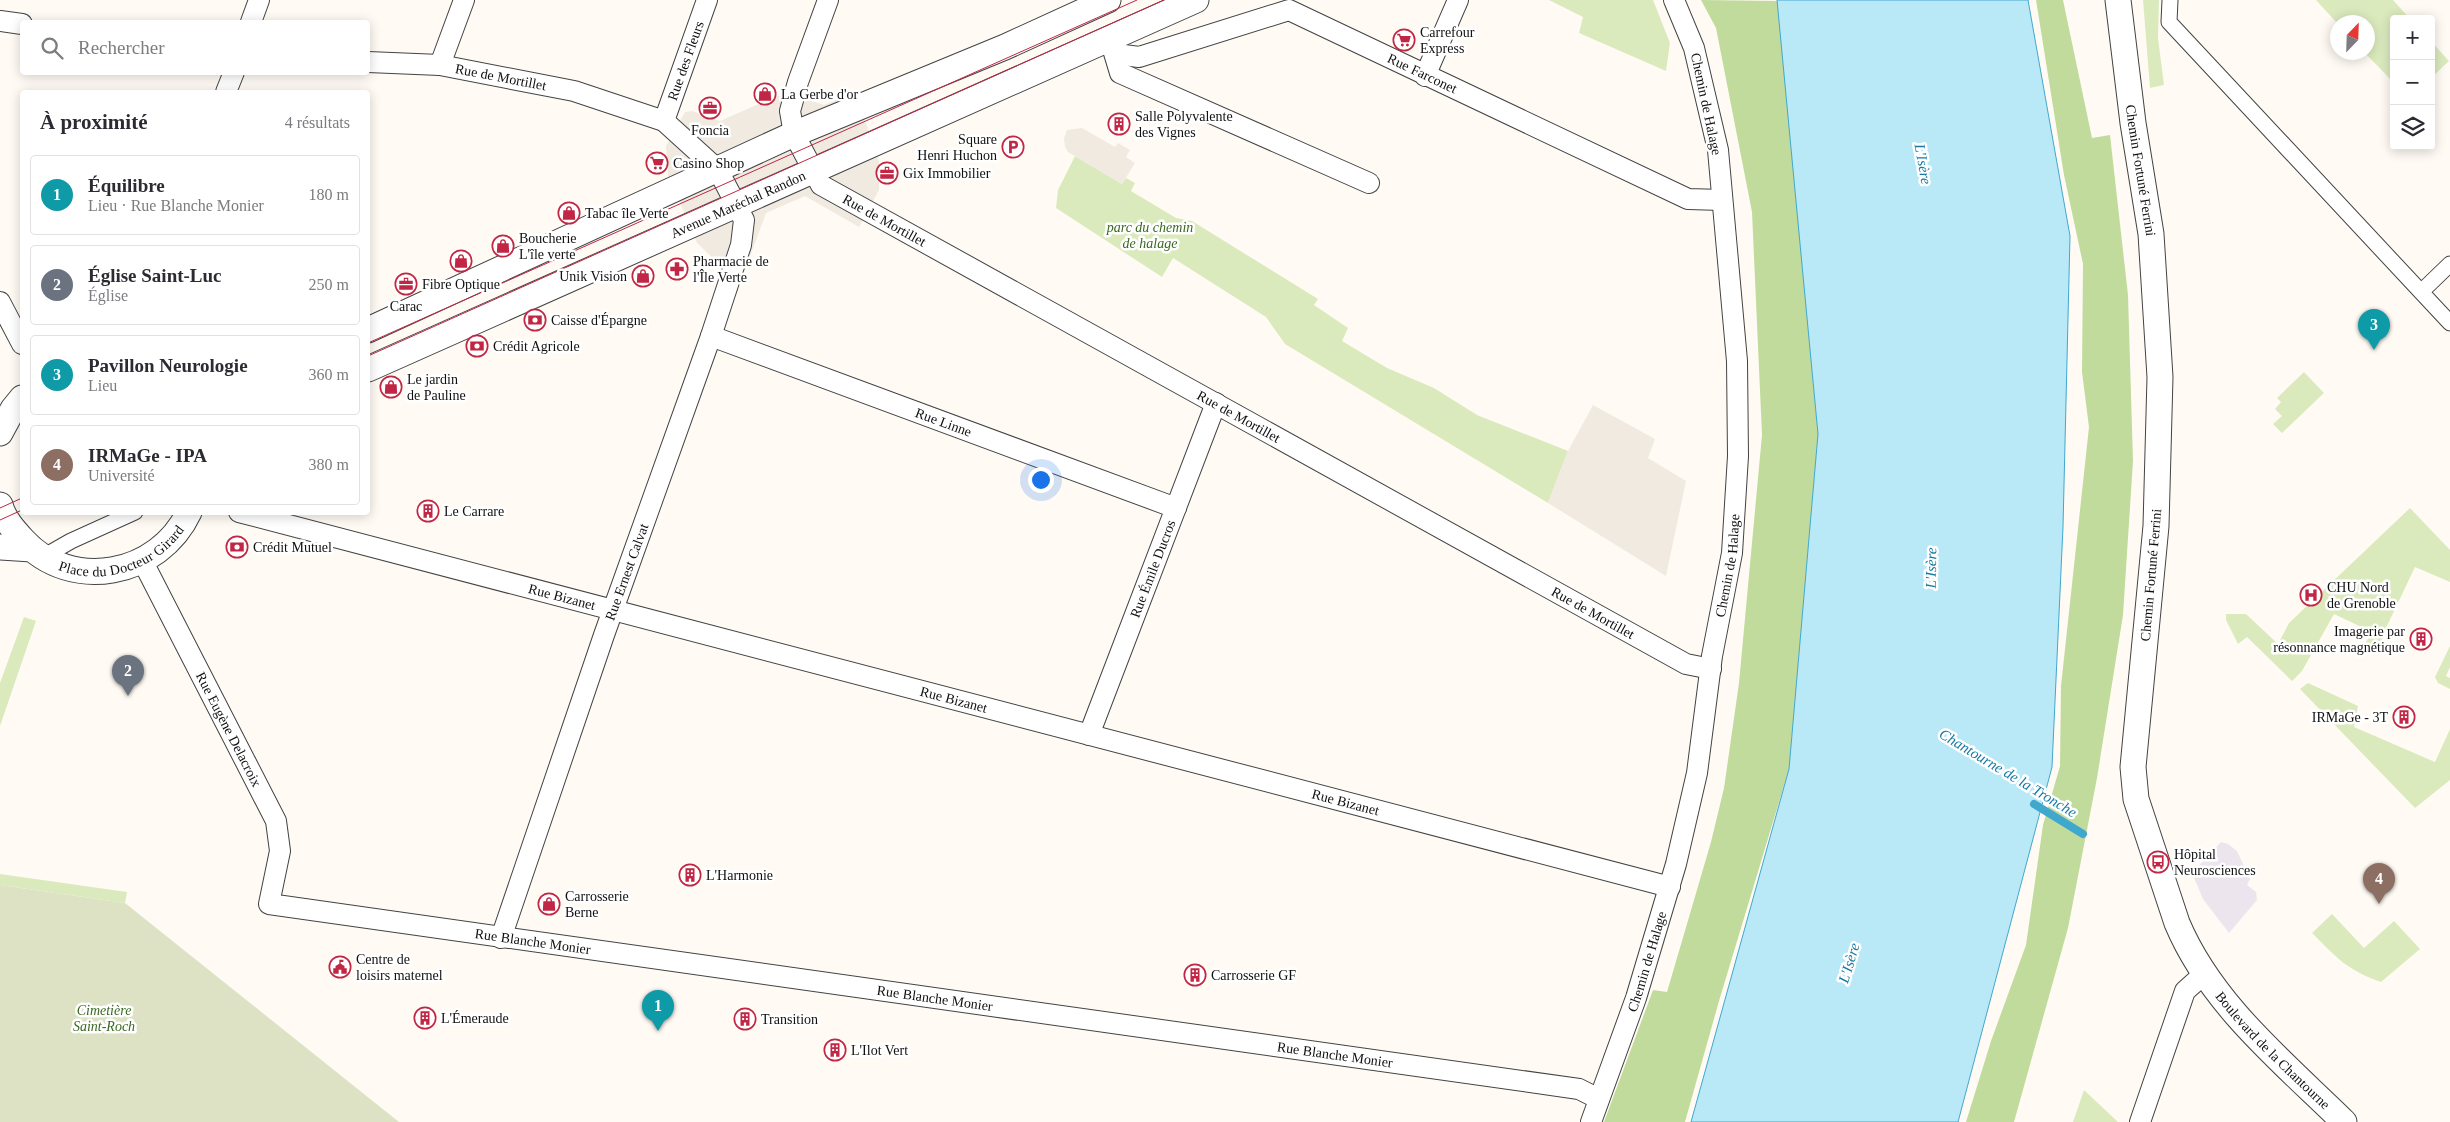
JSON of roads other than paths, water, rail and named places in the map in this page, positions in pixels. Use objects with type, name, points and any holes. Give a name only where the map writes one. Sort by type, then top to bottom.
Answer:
[{"type":"street","points":[[252,20],[259,0]]},
{"type":"street","points":[[440,65],[464,0]]},
{"type":"street","name":"Rue des Fleurs","points":[[664,121],[706,0]]},
{"type":"street","points":[[794,134],[790,111],[798,82],[828,0]]},
{"type":"street","points":[[370,329],[794,134],[1005,47],[1108,0]]},
{"type":"street","name":"Avenue Maréchal Randon","points":[[370,368],[815,171],[1112,46],[1196,0]]},
{"type":"street","points":[[1425,76],[1458,0]]},
{"type":"street","name":"Chemin de Halage","points":[[1591,1122],[1636,998],[1670,887],[1697,773],[1711,669],[1732,553],[1738,456],[1737,361],[1718,150],[1694,48],[1674,0]]},
{"type":"street","name":"Chemin Fortuné Ferrini","points":[[2118,0],[2133,123],[2151,234],[2160,377],[2156,526],[2133,782],[2136,799],[2177,923],[2185,943],[2204,974]]},
{"type":"street","points":[[2170,0],[2169,22],[2450,323]]},
{"type":"street","name":"Rue Farconet","points":[[1112,46],[1140,57],[1285,9],[1688,200],[1722,200]]},
{"type":"street","points":[[0,20],[20,24]]},
{"type":"street","points":[[1112,46],[1120,73],[1369,183]]},
{"type":"street","name":"Rue de Mortillet","points":[[370,62],[440,65],[574,91],[664,121],[718,170],[737,206]]},
{"type":"street","points":[[227,90],[233,75]]},
{"type":"street","name":"Rue de Mortillet","points":[[794,134],[815,171],[820,185],[1686,664],[1711,669]]},
{"type":"street","name":"Rue Ernest Calvat","points":[[501,938],[613,610],[741,245],[744,220],[737,206]]},
{"type":"street","points":[[2421,292],[2450,264]]},
{"type":"street","points":[[0,302],[20,340]]},
{"type":"street","name":"Rue Linne","points":[[710,336],[1176,508]]},
{"type":"street","points":[[0,433],[13,408],[20,400]]},
{"type":"street","name":"Rue Émile Ducros","points":[[1089,735],[1216,404]]},
{"type":"street","name":"Place du Docteur Girard","points":[[0,505],[13,528],[37,553],[62,566],[94,572],[119,570],[143,562],[166,546],[184,525],[189,515]]},
{"type":"street","name":"Place du Docteur Girard","points":[[37,553],[71,541],[128,515]]},
{"type":"street","name":"Rue Bizanet","points":[[250,515],[1670,887]]},
{"type":"street","points":[[0,547],[37,553]]},
{"type":"street","name":"Rue Eugène Delacroix","points":[[143,562],[276,821],[280,851],[269,904]]},
{"type":"street","name":"Rue Blanche Monier","points":[[269,904],[1579,1089],[1599,1099]]},
{"type":"street","points":[[2140,1122],[2185,991],[2204,974]]},
{"type":"street","name":"Boulevard de la Chantourne","points":[[2204,974],[2260,1040],[2344,1122]]},
{"type":"water","name":"L'Isère","points":[[1777,0],[2028,0],[2070,236],[2063,527],[2052,767],[1958,1122],[1691,1122],[1789,769],[1818,434]]},
{"type":"waterway","name":"Chantourne de la Tronche","points":[[2034,804],[2083,834]]},
{"type":"tram line","points":[[370,342],[1137,0]]},
{"type":"tram line","points":[[370,355],[1164,0]]},
{"type":"tram line","points":[[0,508],[20,499]]},
{"type":"tram line","points":[[0,520],[20,511]]},
{"type":"place","name":"Carrefour Express","points":[[1404,40]]},
{"type":"place","name":"La Gerbe d'or","points":[[765,94]]},
{"type":"place","name":"Foncia","points":[[710,108]]},
{"type":"place","name":"Salle Polyvalente des Vignes","points":[[1119,124]]},
{"type":"place","name":"Square Henri Huchon","points":[[1013,147]]},
{"type":"place","name":"Casino Shop","points":[[657,163]]},
{"type":"place","name":"Gix Immobilier","points":[[887,173]]},
{"type":"place","name":"Tabac île Verte","points":[[569,213]]},
{"type":"place","name":"Boucherie L'île verte","points":[[503,246]]},
{"type":"place","name":"Fibre Optique","points":[[461,261]]},
{"type":"place","name":"Pharmacie de l'Île Verte","points":[[677,269]]},
{"type":"place","name":"Unik Vision","points":[[643,276]]},
{"type":"place","name":"Carac","points":[[406,284]]},
{"type":"place","name":"Caisse d'Épargne","points":[[535,320]]},
{"type":"place","name":"Crédit Agricole","points":[[477,346]]},
{"type":"place","name":"Pavillon Neurologie","points":[[2374,350]]},
{"type":"place","name":"Le jardin de Pauline","points":[[391,387]]},
{"type":"place","name":"Le Carrare","points":[[428,511]]},
{"type":"place","name":"Crédit Mutuel","points":[[237,547]]},
{"type":"place","name":"CHU Nord de Grenoble","points":[[2311,595]]},
{"type":"place","name":"Imagerie par résonnance magnétique","points":[[2421,639]]},
{"type":"place","name":"Église Saint-Luc","points":[[128,696]]},
{"type":"place","name":"IRMaGe - 3T","points":[[2404,717]]},
{"type":"place","name":"Hôpital Neurosciences","points":[[2158,862]]},
{"type":"place","name":"L'Harmonie","points":[[690,875]]},
{"type":"place","name":"Carrosserie Berne","points":[[549,904]]},
{"type":"place","name":"IRMaGe - IPA","points":[[2379,904]]},
{"type":"place","name":"Centre de loisirs maternel","points":[[340,967]]},
{"type":"place","name":"Carrosserie GF","points":[[1195,975]]},
{"type":"place","name":"L'Émeraude","points":[[425,1018]]},
{"type":"place","name":"Transition","points":[[745,1019]]},
{"type":"place","name":"Équilibre","points":[[658,1031]]},
{"type":"place","name":"L'Ilot Vert","points":[[835,1050]]},
{"type":"park label","name":"parc du chemin de halage","points":[[1150,236]]},
{"type":"park label","name":"Cimetière Saint-Roch","points":[[104,1018]]}]
